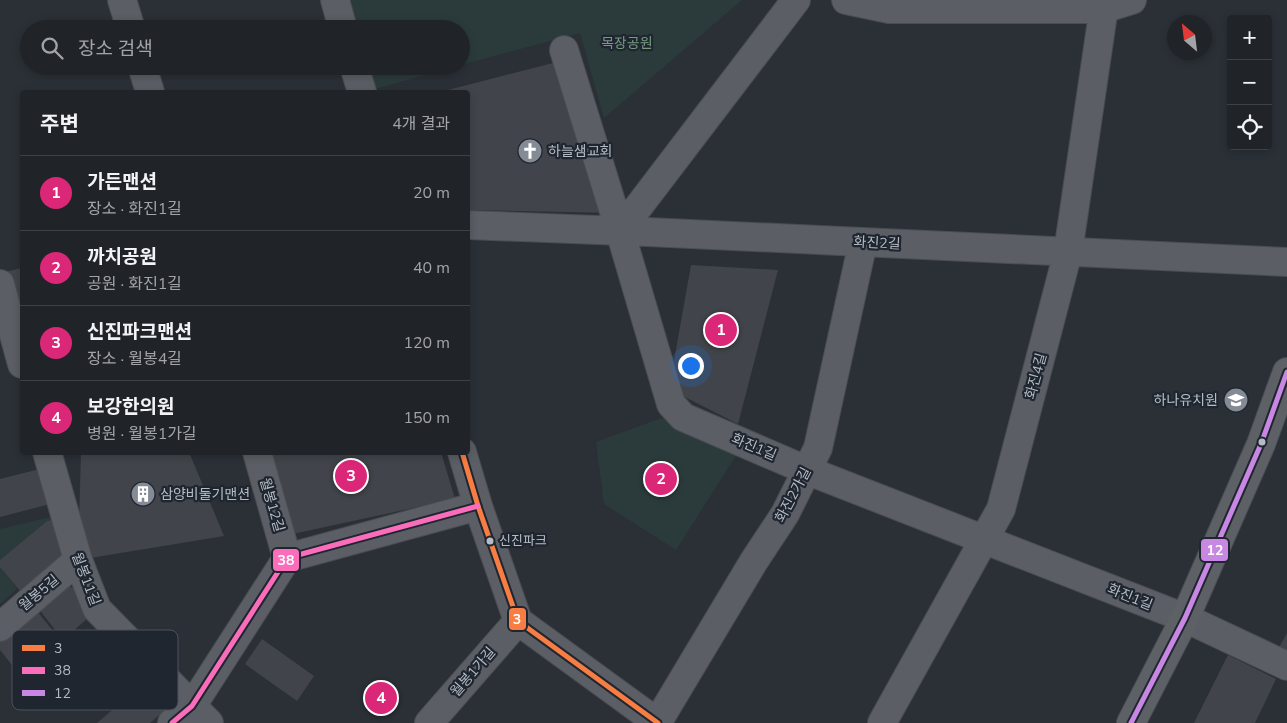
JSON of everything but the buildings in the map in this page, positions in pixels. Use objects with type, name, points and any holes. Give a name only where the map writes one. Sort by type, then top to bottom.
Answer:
[{"type":"main road","points":[[1131,723],[1185,618],[1261,444],[1287,372]]},
{"type":"street","points":[[122,0],[128,20]]},
{"type":"street","points":[[335,0],[341,20]]},
{"type":"street","points":[[620,231],[796,0]]},
{"type":"street","points":[[846,0],[890,9],[1104,5],[1132,0]]},
{"type":"street","name":"화진4길","points":[[882,723],[1001,509],[1068,252],[1104,5]]},
{"type":"street","name":"화진1길","points":[[564,50],[672,404],[683,417],[806,470],[1185,618],[1287,666]]},
{"type":"street","points":[[145,75],[149,90]]},
{"type":"street","points":[[357,75],[361,90]]},
{"type":"street","name":"화진2길","points":[[470,225],[1287,262]]},
{"type":"street","name":"화진2가길","points":[[658,723],[754,561],[785,514],[818,448],[863,242]]},
{"type":"street","points":[[0,284],[20,358]]},
{"type":"street","name":"월봉11길","points":[[48,455],[78,560],[97,609],[115,630]]},
{"type":"street","name":"월봉12길","points":[[258,455],[287,558]]},
{"type":"street","points":[[463,455],[478,506],[518,621],[658,723]]},
{"type":"street","points":[[191,717],[287,558],[478,506]]},
{"type":"street","name":"월봉5길","points":[[0,626],[78,560]]},
{"type":"street","name":"월봉1가길","points":[[429,723],[518,621]]},
{"type":"street","name":"월봉11길","points":[[178,702],[191,717]]},
{"type":"green space","name":"목장공원","points":[[346,0],[742,0],[604,118],[580,33],[470,63],[470,20],[352,20]]},
{"type":"green space","points":[[367,75],[425,75],[371,90]]},
{"type":"green space","points":[[667,416],[737,454],[676,550],[604,504],[596,442]]},
{"type":"green space","points":[[55,516],[56,519],[47,521],[0,560],[0,529]]},
{"type":"green space","points":[[0,567],[17,589],[0,604]]},
{"type":"transit line","name":"12","points":[[1131,723],[1185,618],[1261,444],[1287,372]]},
{"type":"transit line","name":"3","points":[[463,455],[478,506],[518,621],[658,723]]},
{"type":"transit line","name":"38","points":[[172,723],[192,706],[287,558],[478,506]]},
{"type":"place","name":"하늘샘교회","points":[[530,151]]},
{"type":"place","name":"가든맨션","points":[[721,330]]},
{"type":"place","name":"하나유치원","points":[[1236,400]]},
{"type":"place","name":"신진파크맨션","points":[[351,476]]},
{"type":"place","name":"까치공원","points":[[661,479]]},
{"type":"place","name":"삼양비둘기맨션","points":[[143,494]]},
{"type":"place","name":"신진파크","points":[[490,541]]},
{"type":"place","name":"보강한의원","points":[[381,698]]}]
